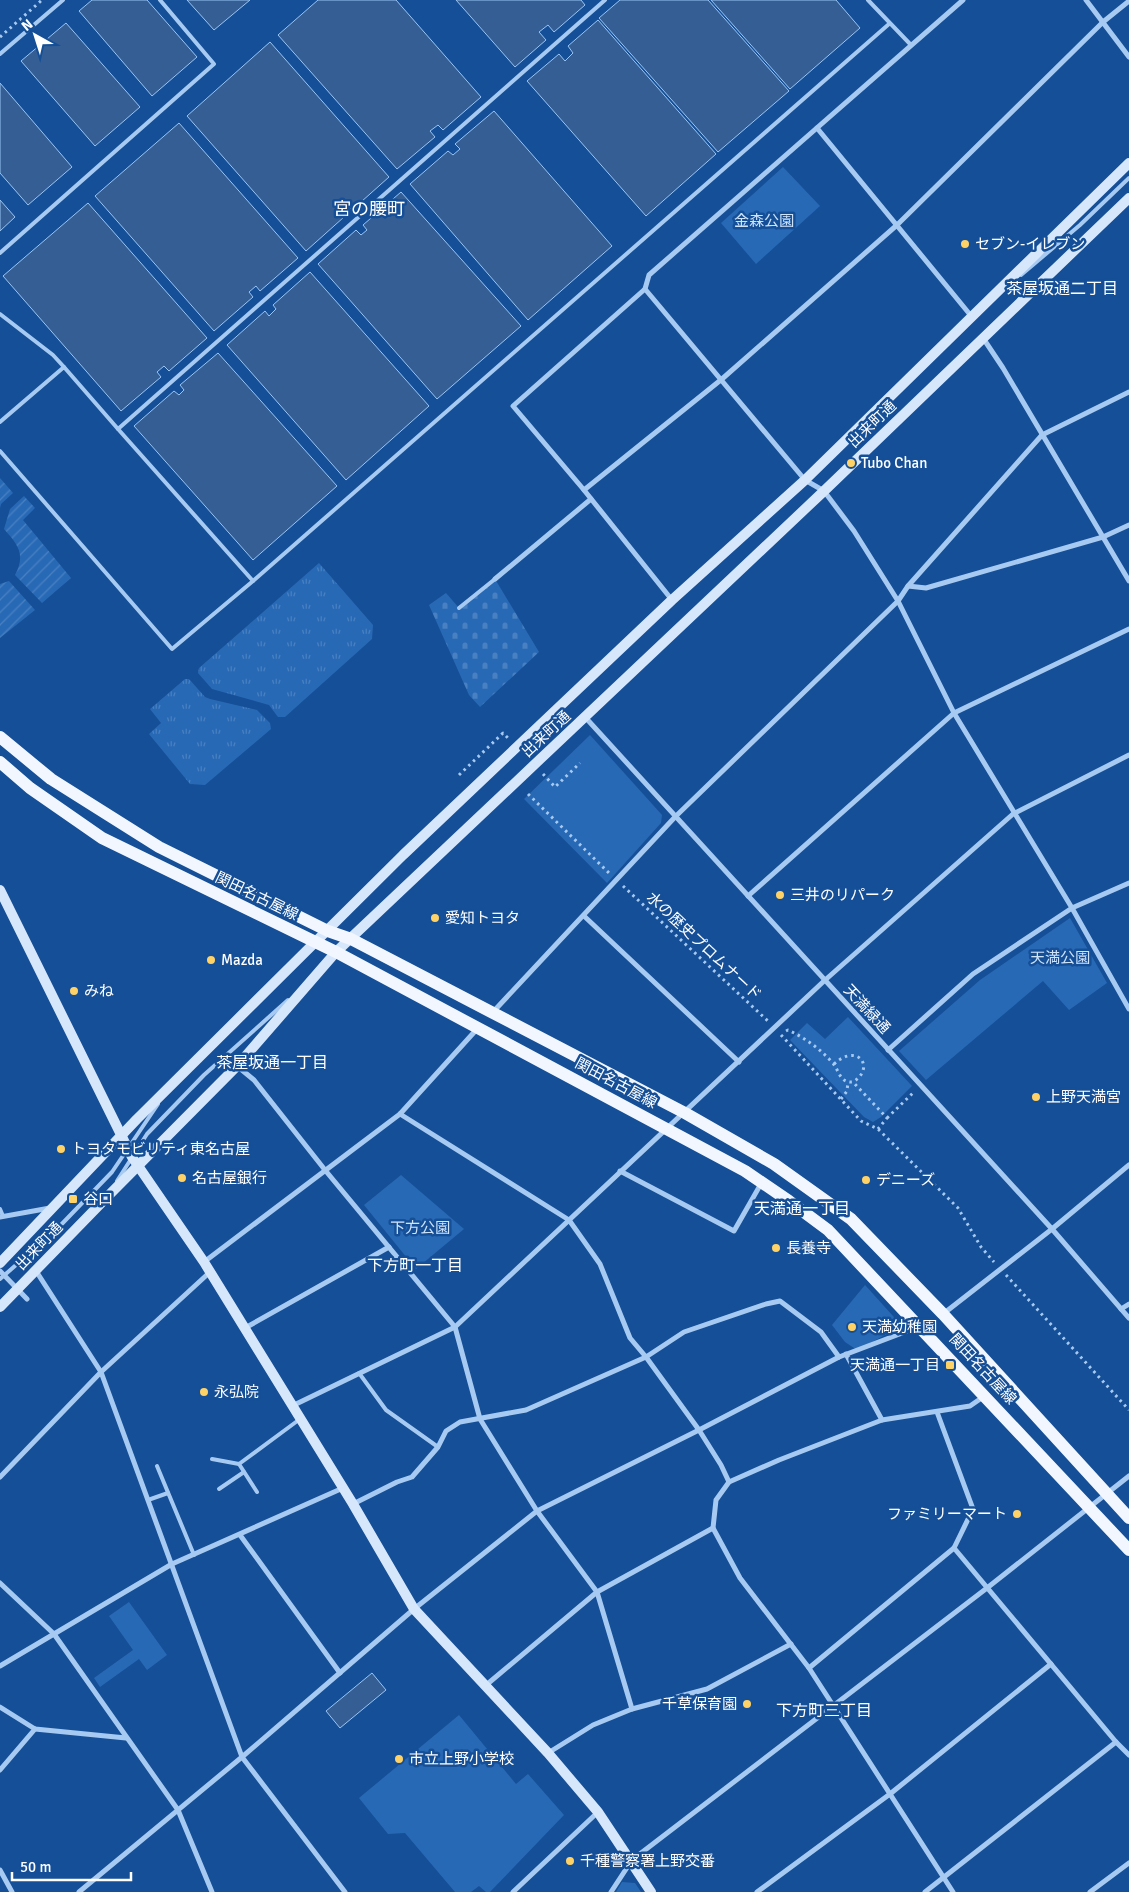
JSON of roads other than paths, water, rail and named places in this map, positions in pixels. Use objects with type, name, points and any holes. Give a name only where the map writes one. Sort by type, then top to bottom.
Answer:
[{"type":"main road","name":"出来町通","points":[[0,1263],[122,1134],[403,855],[672,600],[804,480],[1129,163]]},
{"type":"main road","name":"出来町通","points":[[0,1307],[108,1196],[133,1157],[237,1066],[336,952],[824,491],[1129,198]]},
{"type":"main road","name":"関田名古屋線","points":[[0,737],[50,779],[159,847],[328,931],[351,939],[685,1113],[774,1164],[851,1219],[943,1314],[1129,1518]]},
{"type":"main road","name":"関田名古屋線","points":[[0,762],[30,788],[102,838],[336,952],[477,1029],[666,1128],[762,1182],[828,1230],[1129,1550]]},
{"type":"main road","points":[[0,890],[133,1157],[204,1262],[343,1488],[414,1609],[548,1753],[598,1812],[632,1860],[651,1892]]},
{"type":"street","points":[[672,600],[584,490],[513,406],[645,289],[649,275],[963,0]]},
{"type":"street","points":[[1086,0],[1129,58]]},
{"type":"street","points":[[584,490],[722,379],[897,226],[1103,22],[1129,2]]},
{"type":"street","points":[[817,128],[972,317]]},
{"type":"street","points":[[645,289],[722,379],[804,480],[824,491],[854,531],[898,602],[954,713],[1013,814],[1127,1000],[1129,1008]]},
{"type":"street","points":[[983,338],[1003,368],[1129,581]]},
{"type":"street","points":[[492,1013],[675,817],[898,602],[908,586],[1042,435],[1129,392]]},
{"type":"street","points":[[495,579],[591,499]]},
{"type":"street","points":[[908,586],[926,588],[1103,537],[1129,525]]},
{"type":"street","points":[[748,896],[954,713],[1129,629]]},
{"type":"street","name":"天満緑通","points":[[585,717],[1052,1229],[1129,1318]]},
{"type":"street","points":[[291,1406],[455,1327],[824,981],[1013,814],[1129,755]]},
{"type":"street","points":[[888,1050],[973,974],[1072,908],[1129,883]]},
{"type":"street","points":[[584,916],[739,1062]]},
{"type":"street","points":[[204,1262],[400,1114],[477,1029]]},
{"type":"street","points":[[237,1066],[254,1080],[325,1170],[455,1327],[480,1419],[537,1512],[597,1592],[632,1709]]},
{"type":"street","points":[[400,1114],[568,1220],[600,1264],[630,1338],[699,1430],[721,1465],[729,1482]]},
{"type":"street","points":[[943,1314],[1052,1229],[1129,1165]]},
{"type":"street","points":[[620,1171],[734,1230],[762,1182]]},
{"type":"street","points":[[2,1217],[50,1208]]},
{"type":"street","points":[[245,1328],[388,1247]]},
{"type":"street","points":[[0,1271],[27,1299]]},
{"type":"street","points":[[36,1271],[101,1372],[242,1757],[345,1892]]},
{"type":"street","points":[[0,1477],[101,1372],[210,1272]]},
{"type":"street","points":[[352,1504],[397,1482],[412,1477],[438,1447],[446,1431],[460,1422],[526,1410],[646,1357],[684,1332],[766,1304],[780,1301],[822,1332],[839,1357]]},
{"type":"street","points":[[1121,1309],[1129,1304]]},
{"type":"street","points":[[79,1892],[242,1757],[414,1609],[537,1512],[839,1357],[920,1326]]},
{"type":"street","points":[[846,1354],[882,1420]]},
{"type":"street","points":[[953,1892],[792,1644],[740,1578],[713,1528],[716,1500],[729,1482],[779,1460],[882,1420],[970,1406],[986,1396]]},
{"type":"street","points":[[808,1668],[954,1548],[973,1509],[937,1412]]},
{"type":"street","points":[[611,1892],[632,1860],[987,1588],[1129,1476]]},
{"type":"street","points":[[0,1666],[172,1564],[343,1488]]},
{"type":"street","points":[[485,1686],[597,1592],[713,1528]]},
{"type":"street","points":[[240,1535],[340,1673]]},
{"type":"street","points":[[954,1548],[1116,1742],[1129,1755]]},
{"type":"street","points":[[0,1584],[54,1634],[178,1810],[212,1892]]},
{"type":"street","points":[[548,1753],[593,1725],[632,1709],[708,1689],[792,1644]]},
{"type":"street","points":[[757,1892],[890,1794],[1051,1664]]},
{"type":"street","points":[[0,1707],[35,1729],[126,1738]]},
{"type":"street","points":[[0,1770],[35,1729]]},
{"type":"street","points":[[925,1892],[1116,1742]]},
{"type":"street","points":[[513,1892],[598,1812]]},
{"type":"street","points":[[1090,1892],[1129,1863]]},
{"type":"street","points":[[0,1870],[12,1892]]},
{"type":"lane","points":[[0,54],[63,0]]},
{"type":"lane","points":[[0,253],[214,64],[160,0]]},
{"type":"lane","points":[[118,429],[605,0]]},
{"type":"lane","points":[[868,0],[911,46]]},
{"type":"lane","points":[[0,451],[172,649],[253,581],[889,24]]},
{"type":"lane","points":[[972,317],[1080,225],[1129,178]]},
{"type":"lane","points":[[0,314],[53,355],[253,581]]},
{"type":"lane","points":[[0,422],[64,367]]},
{"type":"lane","points":[[459,608],[495,579]]},
{"type":"lane","points":[[0,1279],[56,1230],[112,1172],[133,1157],[147,1134],[204,1075],[311,980]]},
{"type":"lane","points":[[133,1157],[170,1087]]},
{"type":"lane","points":[[0,1209],[2,1217]]},
{"type":"lane","points":[[359,1373],[386,1410],[438,1447]]},
{"type":"lane","points":[[212,1459],[239,1464],[300,1419]]},
{"type":"lane","points":[[239,1464],[257,1492]]},
{"type":"lane","points":[[157,1466],[194,1555]]},
{"type":"lane","points":[[219,1489],[244,1472]]},
{"type":"lane","points":[[148,1500],[168,1493]]},
{"type":"place","name":"セブン-イレブン","points":[[965,244]]},
{"type":"place","name":"Tubo Chan","points":[[851,463]]},
{"type":"place","name":"三井のリパーク","points":[[780,895]]},
{"type":"place","name":"愛知トヨタ","points":[[435,918]]},
{"type":"place","name":"Mazda","points":[[211,960]]},
{"type":"place","name":"みね","points":[[74,991]]},
{"type":"place","name":"上野天満宮","points":[[1036,1097]]},
{"type":"place","name":"トヨタモビリティ東名古屋","points":[[61,1149]]},
{"type":"place","name":"名古屋銀行","points":[[182,1178]]},
{"type":"place","name":"デニーズ","points":[[866,1180]]},
{"type":"place","name":"谷口","points":[[73,1199]]},
{"type":"place","name":"長養寺","points":[[776,1248]]},
{"type":"place","name":"天満幼稚園","points":[[852,1327]]},
{"type":"place","name":"天満通一丁目","points":[[950,1365]]},
{"type":"place","name":"永弘院","points":[[204,1392]]},
{"type":"place","name":"ファミリーマート","points":[[1017,1514]]},
{"type":"place","name":"千草保育園","points":[[747,1704]]},
{"type":"place","name":"市立上野小学校","points":[[399,1759]]},
{"type":"place","name":"千種警察署上野交番","points":[[570,1861]]},
{"type":"district","name":"宮の腰町","points":[[369,209]]},
{"type":"district","name":"茶屋坂通二丁目","points":[[1062,289]]},
{"type":"district","name":"茶屋坂通一丁目","points":[[272,1063]]},
{"type":"district","name":"天満通一丁目","points":[[802,1209]]},
{"type":"district","name":"下方町一丁目","points":[[415,1266]]},
{"type":"district","name":"下方町三丁目","points":[[824,1711]]},
{"type":"park label","name":"金森公園","points":[[764,221]]},
{"type":"park label","name":"天満公園","points":[[1060,958]]},
{"type":"park label","name":"下方公園","points":[[420,1228]]}]
